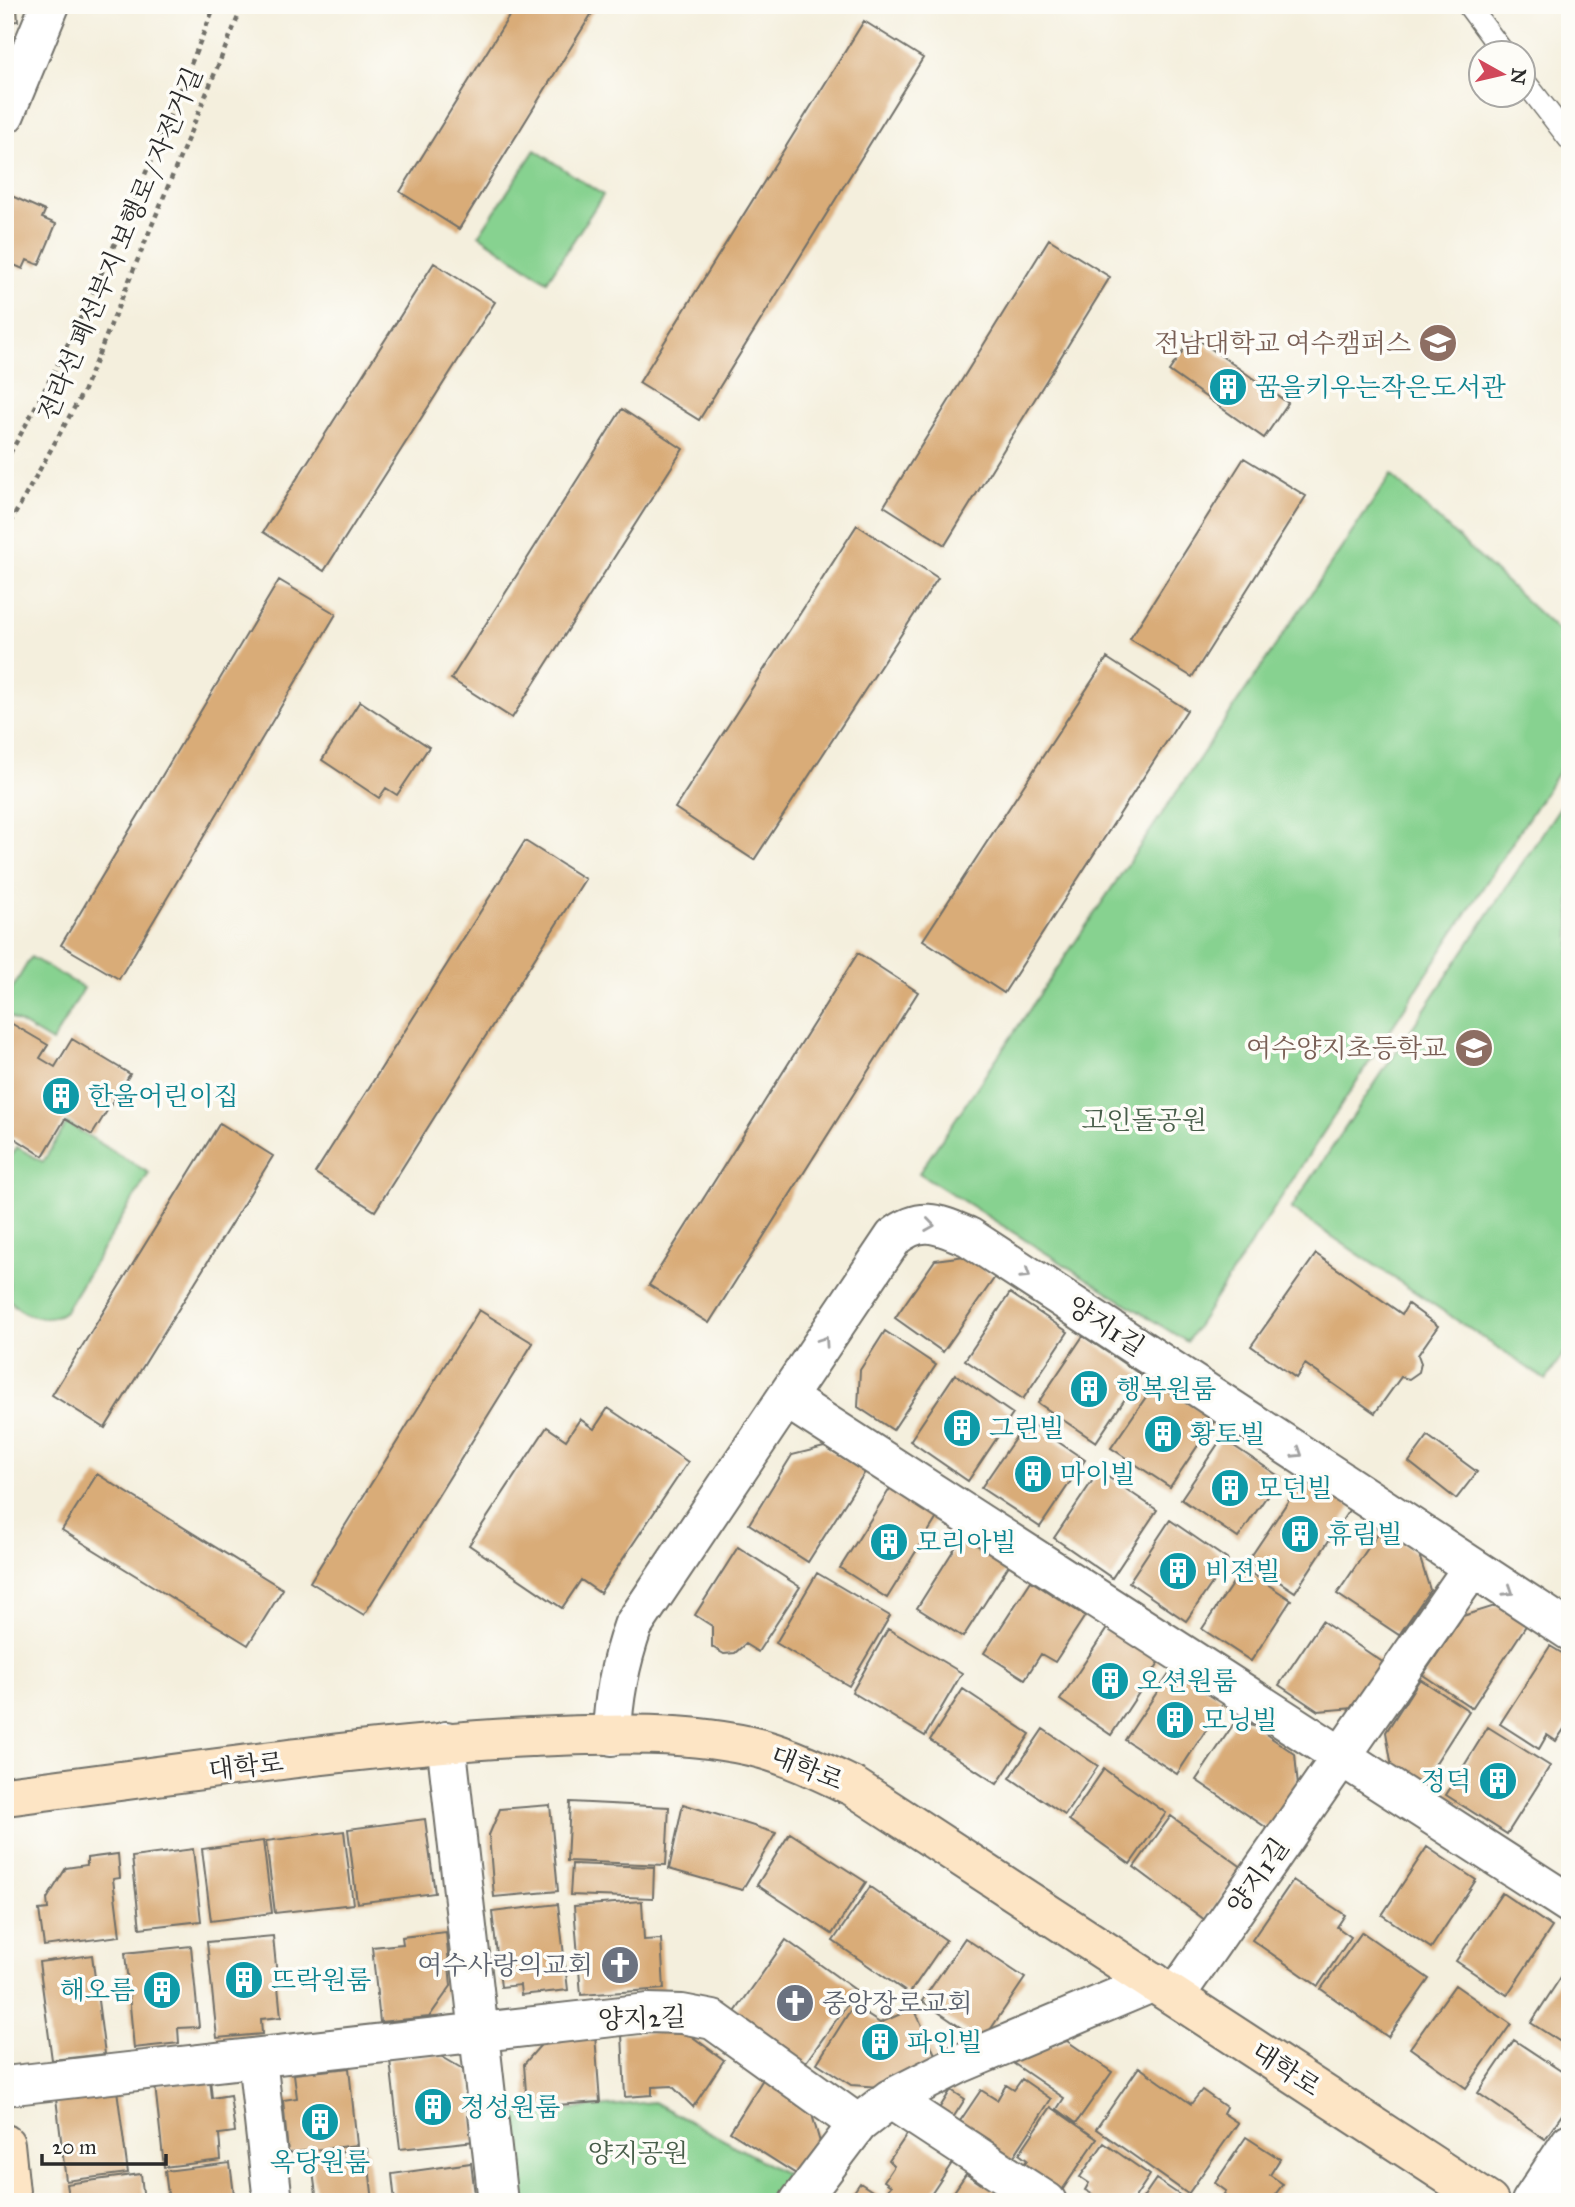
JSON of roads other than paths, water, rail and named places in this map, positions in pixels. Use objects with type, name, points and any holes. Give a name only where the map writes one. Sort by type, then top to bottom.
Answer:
[{"type":"street","points":[[5,114],[50,5]]},
{"type":"street","name":"양지1길","points":[[612,1736],[613,1701],[621,1660],[633,1626],[894,1237],[911,1224],[946,1228],[969,1237],[1570,1631]]},
{"type":"street","points":[[786,1398],[1570,1904]]},
{"type":"street","name":"양지1길","points":[[1165,1989],[1342,1757],[1472,1567]]},
{"type":"street","name":"대학로","points":[[5,1796],[446,1741],[612,1736],[706,1739],[760,1749],[798,1760],[855,1787],[1489,2202]]},
{"type":"street","points":[[446,1741],[498,2202]]},
{"type":"street","points":[[799,2202],[858,2124],[891,2099],[959,2064],[1165,1989]]},
{"type":"street","name":"양지2길","points":[[5,2086],[648,2013],[700,2016],[713,2020],[858,2124]]},
{"type":"street","points":[[257,2058],[273,2202]]},
{"type":"street","points":[[891,2099],[1037,2199]]},
{"type":"street","points":[[1531,2202],[1570,2143]]},
{"type":"street","points":[[5,2144],[11,2202]]},
{"type":"lane","points":[[1468,5],[1493,38]]},
{"type":"lane","points":[[1536,96],[1570,140]]},
{"type":"place","name":"전남대학교 여수캠퍼스","points":[[1438,343]]},
{"type":"place","name":"꿈을키우는작은도서관","points":[[1228,387]]},
{"type":"place","name":"여수양지초등학교","points":[[1474,1048]]},
{"type":"place","name":"한울어린이집","points":[[61,1096]]},
{"type":"place","name":"행복원룸","points":[[1089,1389]]},
{"type":"place","name":"그린빌","points":[[962,1428]]},
{"type":"place","name":"황토빌","points":[[1163,1434]]},
{"type":"place","name":"마이빌","points":[[1033,1474]]},
{"type":"place","name":"모던빌","points":[[1230,1488]]},
{"type":"place","name":"휴림빌","points":[[1300,1534]]},
{"type":"place","name":"모리아빌","points":[[889,1542]]},
{"type":"place","name":"비젼빌","points":[[1178,1571]]},
{"type":"place","name":"오션원룸","points":[[1110,1681]]},
{"type":"place","name":"모닝빌","points":[[1175,1720]]},
{"type":"place","name":"정덕","points":[[1498,1781]]},
{"type":"place","name":"여수사랑의교회","points":[[620,1965]]},
{"type":"place","name":"뜨락원룸","points":[[244,1980]]},
{"type":"place","name":"해오름","points":[[162,1990]]},
{"type":"place","name":"중앙장로교회","points":[[795,2003]]},
{"type":"place","name":"파인빌","points":[[880,2042]]},
{"type":"place","name":"정성원룸","points":[[433,2107]]},
{"type":"place","name":"옥당원룸","points":[[320,2122]]},
{"type":"park label","name":"고인돌공원","points":[[1144,1120]]},
{"type":"park label","name":"양지공원","points":[[638,2153]]}]
